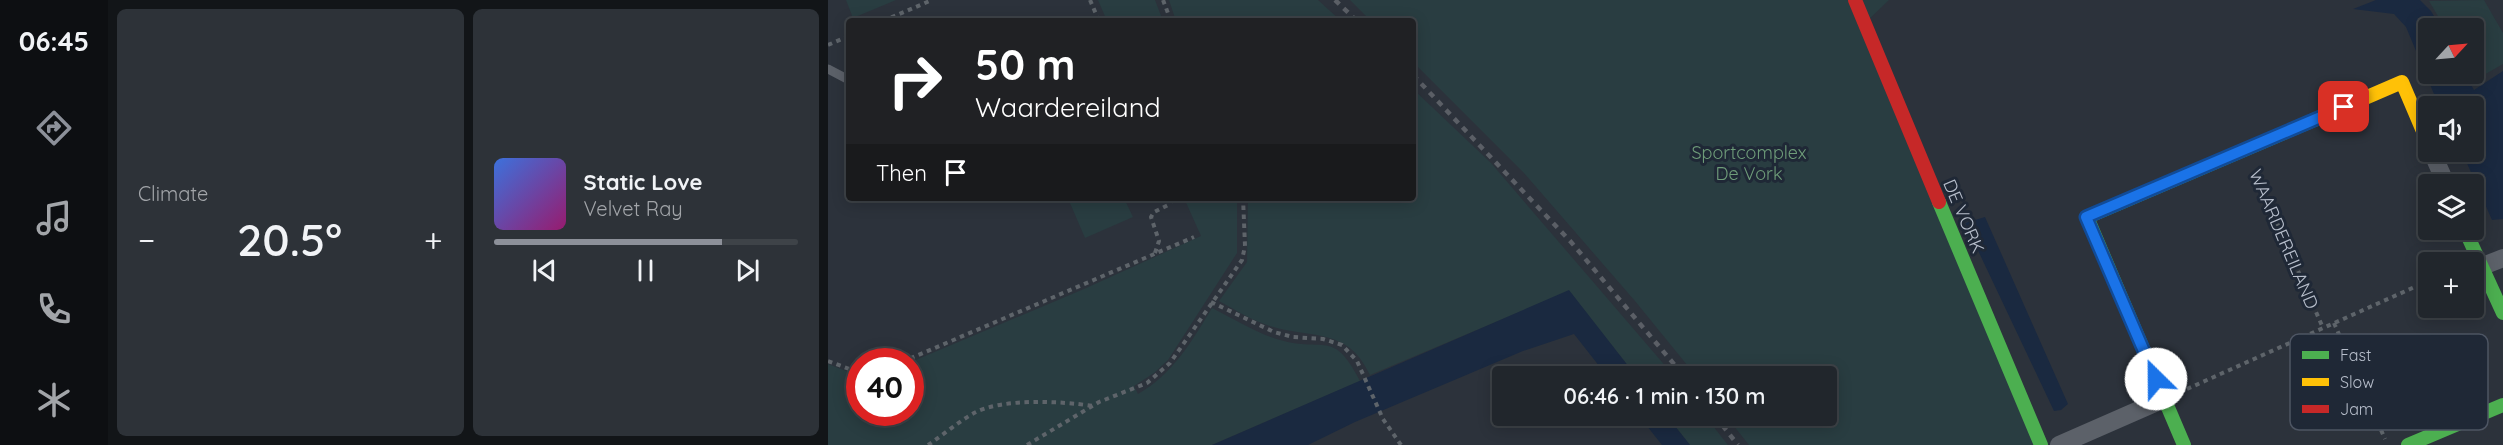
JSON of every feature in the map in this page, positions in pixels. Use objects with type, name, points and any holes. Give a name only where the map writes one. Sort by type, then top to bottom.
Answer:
[{"type":"street","name":"DE VORK","points":[[1855,0],[2041,445]]},
{"type":"street","name":"WAARDEREILAND","points":[[2184,445],[2086,217],[2402,82],[2418,120]]},
{"type":"street","points":[[2484,266],[2503,258]]},
{"type":"street","points":[[2484,268],[2503,313]]},
{"type":"street","points":[[2060,445],[2164,399]]},
{"type":"street","points":[[2488,411],[2503,405]]},
{"type":"street","points":[[2408,445],[2444,430]]},
{"type":"lane","points":[[828,69],[846,78]]},
{"type":"path","points":[[891,18],[932,0]]},
{"type":"path","points":[[1090,0],[1098,18]]},
{"type":"path","points":[[1163,0],[1170,18]]},
{"type":"path","points":[[828,45],[846,37]]},
{"type":"path","name":"WAARDEREILAND","points":[[2245,149],[2323,328]]},
{"type":"path","points":[[1154,254],[1159,241],[1151,217],[1154,212],[1170,204],[1171,201]]},
{"type":"path","points":[[1027,445],[1093,406],[1147,383],[1170,363],[1242,260],[1245,246],[1243,201]]},
{"type":"path","points":[[924,353],[1194,237]]},
{"type":"path","points":[[2310,334],[2418,285]]},
{"type":"path","points":[[1211,302],[1274,332],[1293,337],[1323,339],[1342,345],[1358,362],[1383,419],[1401,445]]},
{"type":"path","name":"WAARDEREILAND","points":[[2334,323],[2339,334]]},
{"type":"path","points":[[2164,399],[2290,343]]},
{"type":"path","points":[[828,361],[846,368]]},
{"type":"path","points":[[928,445],[974,413],[1000,405],[1072,402],[1093,406]]},
{"type":"path","name":"WAARDEREILAND","points":[[2380,430],[2387,445]]},
{"type":"green space","points":[[846,0],[896,0],[853,18]]},
{"type":"green space","points":[[1098,0],[1155,0],[1162,18],[1106,18]]},
{"type":"green space","points":[[1169,0],[1318,0],[1338,18],[1175,18]]},
{"type":"green space","name":"Sportcomplex De Vork","points":[[1350,0],[1889,0],[1867,21],[2041,445],[1749,445],[1734,426],[1837,426],[1837,366],[1688,366],[1524,173],[1416,65],[1416,18],[1368,18]]},
{"type":"green space","points":[[2484,0],[2503,33],[2503,64],[2484,75],[2484,18],[2439,18],[2429,1]]},
{"type":"green space","points":[[1416,92],[1491,163],[1665,366],[1628,366],[1569,291],[1370,375],[1362,360],[1342,343],[1319,335],[1269,326],[1219,301],[1247,262],[1248,201],[1416,201]]},
{"type":"green space","points":[[1075,201],[1125,201],[1133,217],[1085,238],[1070,203]]},
{"type":"green space","points":[[1185,201],[1237,201],[1237,253],[1168,360],[1154,373],[1134,386],[1138,394],[1172,367],[1212,308],[1254,330],[1280,340],[1334,348],[1351,365],[1360,381],[1212,445],[828,445],[828,364],[846,371],[846,426],[924,426],[924,357],[1084,289],[1201,236]]},
{"type":"green space","points":[[1675,426],[1713,426],[1728,445],[1690,445]]},
{"type":"water","points":[[2376,0],[2420,0],[2435,18],[2418,18],[2418,56],[2406,27],[2394,14],[2353,9]]},
{"type":"water","points":[[2503,71],[2503,219],[2492,220],[2484,202],[2484,174],[2472,174],[2466,162],[2484,162],[2484,96],[2435,96],[2430,84],[2471,84],[2474,90]]},
{"type":"water","points":[[1985,217],[2068,404],[2061,410],[2054,411],[1965,223]]},
{"type":"water","points":[[1569,290],[1628,366],[1599,366],[1574,334],[1523,351],[1355,422],[1308,445],[1212,445]]},
{"type":"water","points":[[1647,426],[1675,426],[1690,445],[1662,445]]},
{"type":"railway","points":[[1335,0],[1354,18]]},
{"type":"railway","points":[[1416,78],[1571,242],[1676,366]]},
{"type":"railway","points":[[1723,426],[1738,445]]},
{"type":"traffic: fast","points":[[2184,445],[2087,217],[2314,120]]},
{"type":"traffic: fast","points":[[1939,202],[2041,445]]},
{"type":"traffic: fast","points":[[2470,240],[2503,313]]},
{"type":"traffic: fast","points":[[2488,411],[2503,405]]},
{"type":"traffic: fast","points":[[2408,445],[2444,430]]},
{"type":"traffic: slow","points":[[2314,120],[2402,82],[2418,120]]},
{"type":"traffic: jam","points":[[1855,0],[1939,202]]},
{"type":"route","points":[[2156,379],[2086,217],[2344,107]]}]
